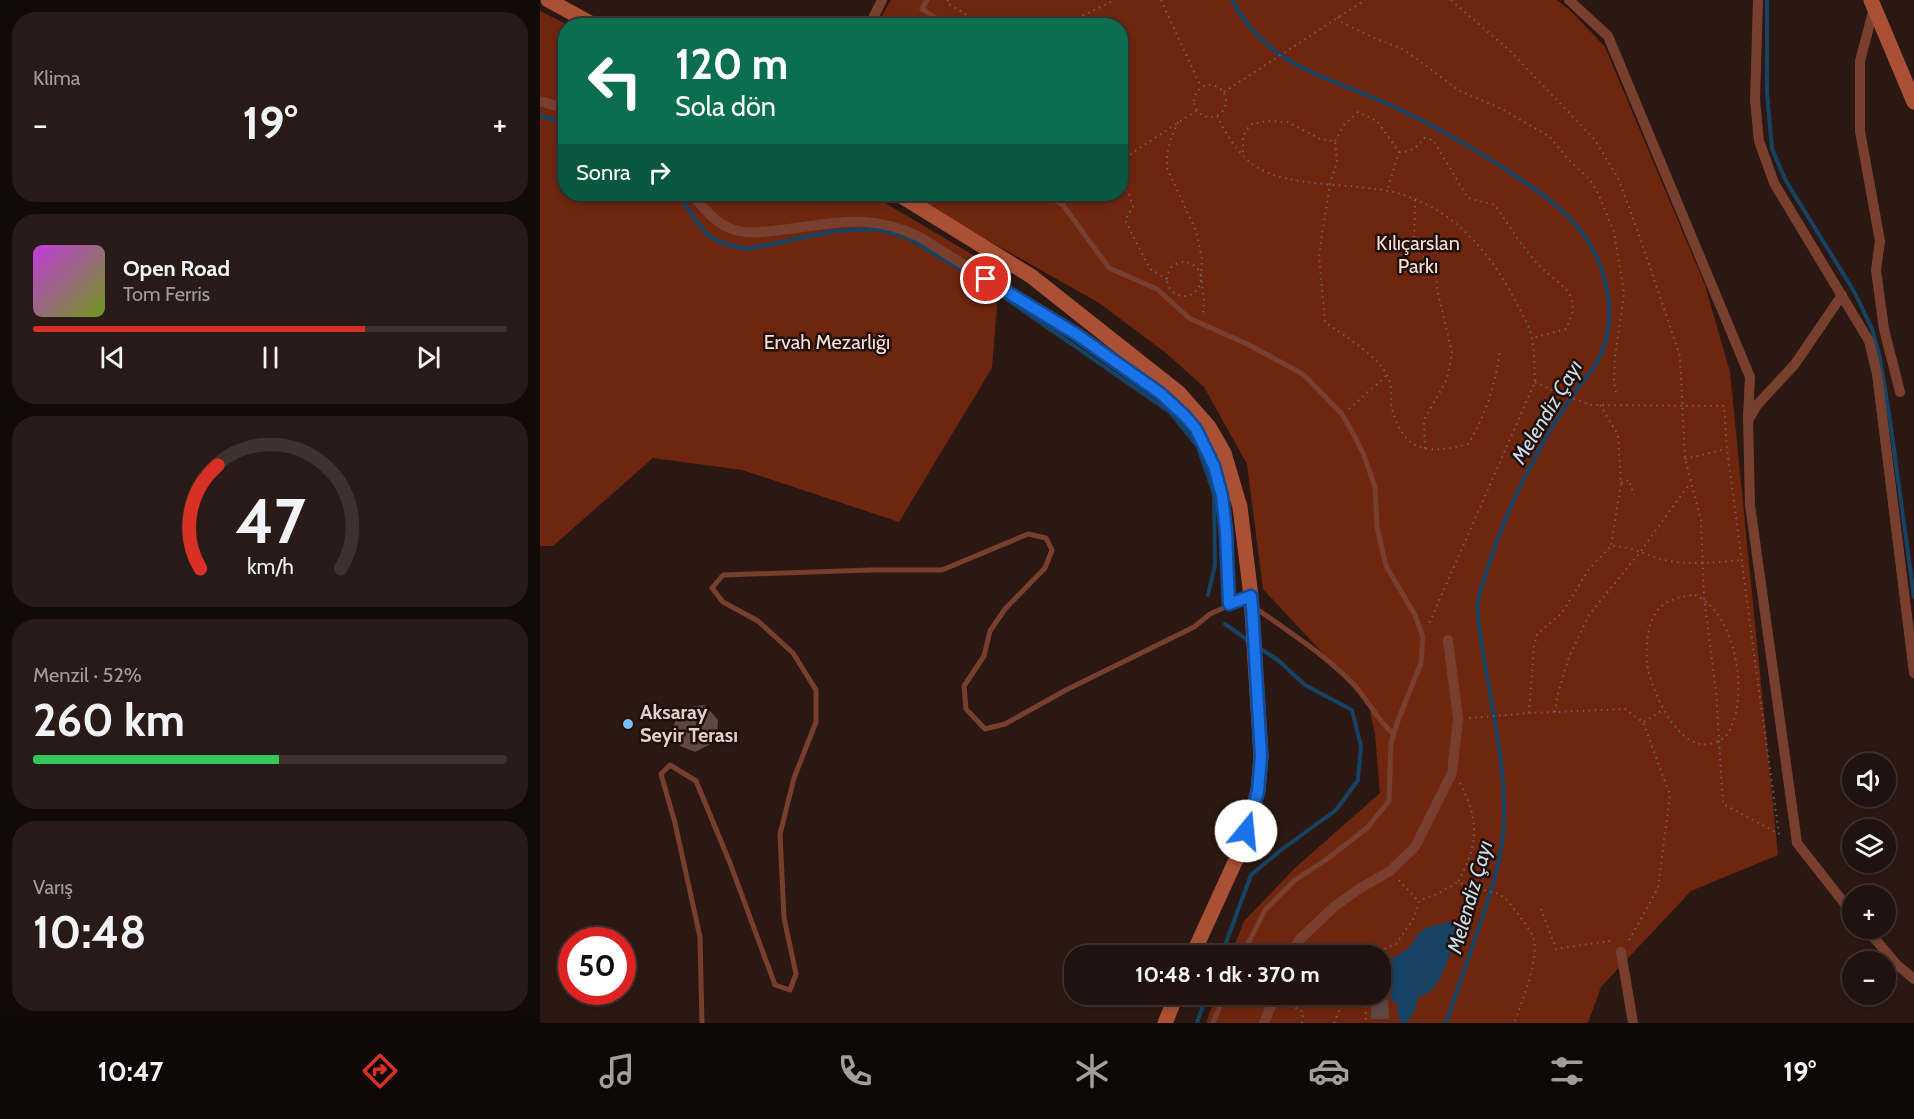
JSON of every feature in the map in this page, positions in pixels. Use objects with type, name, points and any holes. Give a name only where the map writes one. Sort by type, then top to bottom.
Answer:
[{"type":"main road","points":[[548,0],[581,18]]},
{"type":"main road","points":[[1873,4],[1914,102]]},
{"type":"main road","points":[[909,201],[1031,276],[1179,393],[1209,427],[1224,453],[1240,507],[1252,601],[1261,756],[1258,791],[1240,851],[1197,945]]},
{"type":"main road","points":[[1165,1023],[1172,1005]]},
{"type":"street","points":[[873,18],[882,0]]},
{"type":"street","points":[[1569,0],[1608,36],[1750,377],[1748,421],[1750,505],[1797,843],[1842,900]]},
{"type":"street","points":[[1758,0],[1755,100],[1759,141],[1774,183],[1869,341],[1877,374],[1914,673]]},
{"type":"street","points":[[1873,4],[1860,61],[1860,130],[1880,241],[1876,270],[1884,329],[1900,392]]},
{"type":"street","points":[[540,101],[558,107]]},
{"type":"street","points":[[698,201],[712,218],[728,227],[746,232],[766,232],[853,221],[880,223],[907,231],[1076,334],[1160,393],[1196,429],[1214,466],[1224,514],[1229,604]]},
{"type":"street","points":[[1748,421],[1757,405],[1795,364],[1842,295]]},
{"type":"street","points":[[1297,945],[1299,940],[1335,906],[1390,871],[1415,847],[1452,773],[1458,719],[1448,640]]},
{"type":"street","points":[[1875,939],[1896,964],[1914,979]]},
{"type":"street","points":[[1621,952],[1633,1023]]},
{"type":"street","points":[[1264,1023],[1271,1005]]},
{"type":"lane","points":[[927,0],[922,9],[936,18]]},
{"type":"lane","points":[[1057,201],[1064,205],[1109,268],[1157,289],[1189,318],[1249,345],[1303,374],[1343,415],[1363,453],[1375,487],[1377,527],[1386,566],[1415,615],[1423,637],[1421,663],[1391,743],[1389,801],[1367,828],[1295,880],[1265,910],[1248,945]]},
{"type":"lane","points":[[702,1023],[700,938],[675,823],[661,774],[670,765],[696,781],[730,863],[775,985],[790,990],[796,974],[784,918],[780,834],[794,778],[816,722],[816,690],[793,653],[758,621],[723,602],[712,588],[723,575],[942,570],[1028,534],[1046,538],[1052,550],[1045,568],[1005,609],[990,631],[984,656],[964,686],[966,709],[985,729],[1005,724],[1066,690],[1194,627],[1209,614],[1229,604],[1252,601],[1342,674],[1394,734]]},
{"type":"lane","points":[[1213,1023],[1220,1005]]},
{"type":"path","points":[[948,0],[947,3],[972,18]]},
{"type":"path","points":[[1078,18],[1115,0]]},
{"type":"path","points":[[1161,0],[1201,87]]},
{"type":"path","points":[[1224,92],[1365,0]]},
{"type":"path","points":[[1451,0],[1510,51],[1595,140],[1617,178],[1636,226],[1680,356],[1681,407],[1685,459],[1701,520],[1704,598],[1716,692],[1723,804],[1779,834],[1727,449],[1724,406],[1681,407],[1591,405],[1535,382]]},
{"type":"path","points":[[1338,18],[1341,22],[1374,38],[1403,49],[1460,91],[1502,109],[1550,137],[1568,159],[1590,180],[1603,202],[1614,232],[1624,293],[1614,381],[1616,394]]},
{"type":"path","points":[[1206,84],[1217,85],[1224,92],[1227,103],[1217,116],[1206,116],[1197,110],[1194,100],[1201,87],[1206,84]]},
{"type":"path","points":[[1128,156],[1197,110]]},
{"type":"path","points":[[1399,152],[1377,121],[1358,112],[1344,125],[1335,141],[1337,162],[1330,184],[1319,254],[1325,322],[1380,363],[1389,378],[1392,408],[1399,427],[1410,441],[1425,450],[1445,450],[1468,444],[1488,404],[1497,374],[1500,351]]},
{"type":"path","points":[[1217,116],[1227,137],[1255,165],[1282,178],[1387,191],[1423,202],[1452,220],[1480,246],[1504,278],[1529,328],[1534,351],[1535,382],[1423,637]]},
{"type":"path","points":[[1243,153],[1246,130],[1252,124],[1267,121],[1288,122],[1320,139],[1335,141]]},
{"type":"path","points":[[1128,192],[1133,207],[1125,220],[1150,269],[1167,279],[1175,293],[1190,295],[1198,288],[1202,259],[1196,231],[1167,168],[1170,141],[1178,122]]},
{"type":"path","points":[[1399,152],[1409,152],[1424,138],[1433,140],[1468,198],[1496,205],[1528,254],[1570,296],[1574,312],[1566,329],[1531,338]]},
{"type":"path","points":[[1387,191],[1399,152]]},
{"type":"path","points":[[1415,199],[1414,247],[1436,270],[1437,289],[1452,353],[1446,379],[1424,420],[1425,450]]},
{"type":"path","points":[[1167,279],[1171,268],[1180,262],[1192,264],[1200,272],[1204,301],[1202,324]]},
{"type":"path","points":[[1343,415],[1387,375]]},
{"type":"path","points":[[1529,713],[1537,634],[1562,613],[1589,570],[1611,546],[1621,483],[1618,435],[1600,405]]},
{"type":"path","points":[[1685,459],[1727,449]]},
{"type":"path","points":[[1621,483],[1629,480],[1634,495]]},
{"type":"path","points":[[1555,712],[1569,657],[1589,615],[1641,551],[1691,482]]},
{"type":"path","points":[[1611,546],[1626,546],[1668,561],[1703,564],[1742,560]]},
{"type":"path","points":[[1695,594],[1704,598],[1715,609],[1726,630],[1735,658],[1738,695],[1734,723],[1725,738],[1710,744],[1697,743],[1676,729],[1652,682],[1647,663],[1650,631],[1655,613],[1670,601],[1681,596],[1695,594]]},
{"type":"path","points":[[1467,718],[1625,709],[1643,722],[1670,795],[1658,888],[1634,933],[1621,952],[1609,940],[1556,949],[1541,909]]},
{"type":"path","points":[[1643,722],[1664,709]]},
{"type":"path","points":[[1391,946],[1396,944],[1414,918],[1419,902],[1423,898],[1437,894],[1458,882],[1472,853],[1475,832],[1467,796],[1458,780],[1450,777]]},
{"type":"path","points":[[1390,871],[1419,902]]},
{"type":"path","points":[[1458,882],[1503,896],[1534,939],[1535,955],[1524,999],[1514,1023]]},
{"type":"path","points":[[1291,1005],[1304,1012],[1302,1023]]},
{"type":"path","points":[[1334,1023],[1342,1005]]},
{"type":"path","points":[[1365,1005],[1366,1023]]},
{"type":"green space","name":"Kılıçarslan Parkı","points":[[891,0],[1557,0],[1573,13],[1605,47],[1705,285],[1730,372],[1778,855],[1691,891],[1601,987],[1588,1023],[1206,1023],[1212,1005],[1391,1005],[1391,945],[1235,945],[1244,921],[1295,868],[1380,793],[1375,734],[1368,702],[1263,589],[1247,464],[1204,387],[1166,353],[1099,303],[918,201],[1128,201],[1128,18],[881,18]]},
{"type":"green space","name":"Ervah Mezarlığı","points":[[540,11],[558,20],[558,201],[882,201],[1000,271],[992,368],[899,522],[742,470],[653,458],[553,546],[540,546]]},
{"type":"water","points":[[1449,922],[1456,925],[1457,935],[1437,984],[1429,992],[1418,997],[1415,1010],[1407,1023],[1401,1023],[1397,1003],[1391,1002],[1391,959],[1406,950],[1418,933],[1429,927]]},
{"type":"building","points":[[705,705],[718,720],[717,741],[695,752],[680,746],[673,727],[680,708]]},
{"type":"building","points":[[1371,1005],[1388,1005],[1389,1019],[1371,1019]]},
{"type":"waterway","name":"Melendiz Çayı","points":[[1232,0],[1247,23],[1263,41],[1282,56],[1439,129],[1499,165],[1545,197],[1566,215],[1585,237],[1595,253],[1607,290],[1608,328],[1604,346],[1594,367],[1559,416],[1526,475],[1503,525],[1479,595],[1480,630],[1502,771],[1504,825],[1500,857],[1492,887],[1446,1023]]},
{"type":"waterway","points":[[1767,0],[1767,93],[1772,149],[1786,181],[1855,293],[1872,329],[1880,358],[1890,420],[1914,597]]},
{"type":"waterway","points":[[540,116],[558,121]]},
{"type":"waterway","points":[[683,201],[710,236],[730,246],[747,249],[835,231],[877,229],[906,237],[1011,302],[1170,412],[1198,447],[1214,494],[1215,565],[1208,595]]},
{"type":"waterway","points":[[1225,624],[1249,641]]},
{"type":"waterway","points":[[1225,945],[1251,875],[1336,810],[1358,780],[1361,746],[1352,710],[1305,685],[1279,661],[1258,647]]},
{"type":"waterway","points":[[1197,1023],[1203,1005]]},
{"type":"place","name":"Aksaray Seyir Terası","points":[[628,724]]},
{"type":"route","points":[[986,279],[1076,334],[1160,393],[1196,429],[1209,453],[1222,496],[1229,604],[1251,596],[1254,623],[1254,664],[1261,756],[1258,791],[1246,831]]}]
